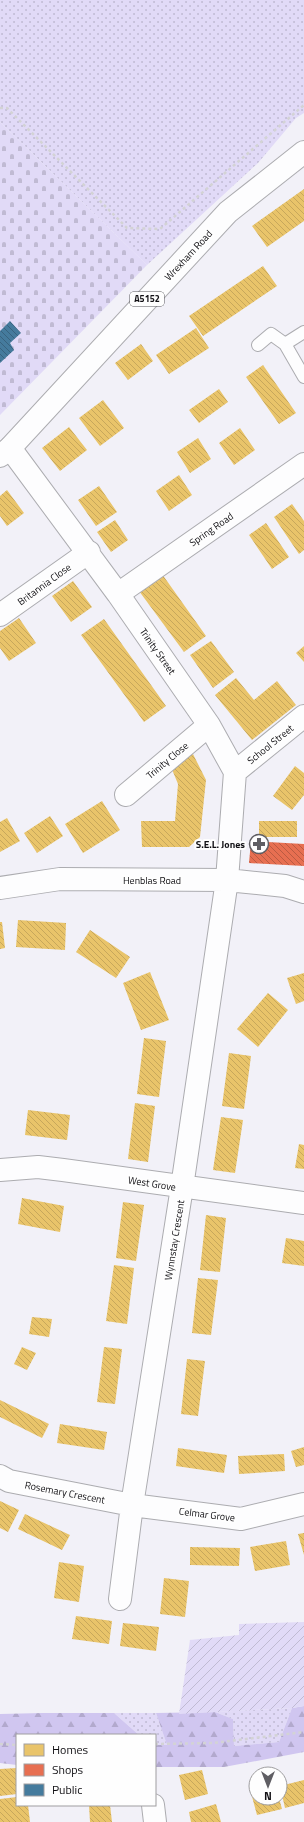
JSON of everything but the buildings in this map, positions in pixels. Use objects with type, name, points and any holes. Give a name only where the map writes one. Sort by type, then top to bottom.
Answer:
[{"type":"street","name":"Wrexham Road","points":[[5,452],[228,212],[304,152]]},
{"type":"street","name":"Trinity Street","points":[[5,452],[89,552],[209,725],[235,772]]},
{"type":"street","name":"Spring Road","points":[[118,594],[304,464]]},
{"type":"street","name":"Britannia Close","points":[[0,615],[89,552]]},
{"type":"street","name":"School Street","points":[[235,772],[304,716]]},
{"type":"street","name":"Trinity Close","points":[[126,795],[209,725]]},
{"type":"street","points":[[227,880],[235,772]]},
{"type":"street","name":"Henblas Road","points":[[0,888],[60,879],[227,880],[285,886],[304,892]]},
{"type":"street","name":"Wynnstay Crescent","points":[[120,1599],[132,1505],[182,1187],[227,880]]},
{"type":"street","name":"West Grove","points":[[0,1170],[38,1167],[304,1203]]},
{"type":"street","name":"Rosemary Crescent","points":[[0,1476],[9,1481],[132,1505]]},
{"type":"street","name":"Celmar Grove","points":[[132,1505],[241,1519],[304,1504]]},
{"type":"street","points":[[153,1806],[155,1822]]},
{"type":"lane","points":[[285,344],[304,332]]},
{"type":"lane","points":[[258,344],[271,334],[285,344],[304,377]]},
{"type":"path","points":[[0,108],[7,108],[127,228],[160,229],[304,105]]},
{"type":"path","points":[[156,1744],[213,1743],[304,1732]]},
{"type":"path","points":[[0,1744],[16,1745]]},
{"type":"green space","points":[[0,0],[304,0],[304,113],[296,118],[258,163],[147,265],[0,122]]},
{"type":"green space","points":[[0,122],[147,265],[0,415]]},
{"type":"green space","points":[[304,1622],[304,1706],[292,1708],[179,1714],[190,1640],[239,1635],[239,1624]]},
{"type":"green space","points":[[304,1706],[304,1752],[224,1767],[156,1767],[156,1745],[167,1745],[156,1713],[215,1712],[233,1719],[234,1746],[279,1742],[292,1708]]},
{"type":"green space","points":[[292,1708],[279,1742],[234,1746],[233,1719],[215,1712]]},
{"type":"green space","points":[[114,1713],[156,1713],[167,1745],[156,1745],[156,1734],[138,1734]]},
{"type":"green space","points":[[114,1713],[138,1734],[16,1734],[16,1765],[0,1763],[0,1714]]},
{"type":"place","name":"S.E.L. Jones","points":[[259,844]]}]
